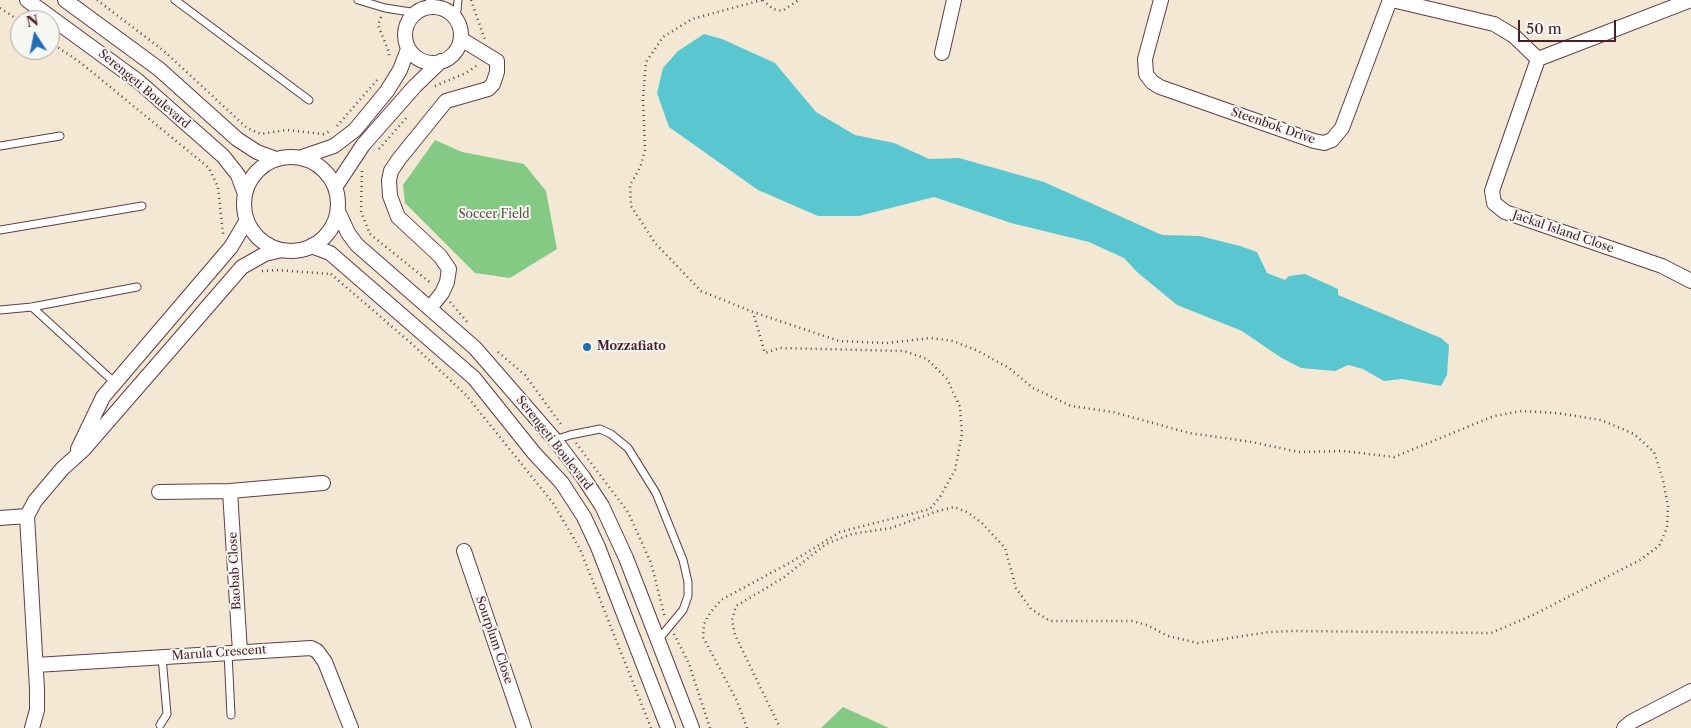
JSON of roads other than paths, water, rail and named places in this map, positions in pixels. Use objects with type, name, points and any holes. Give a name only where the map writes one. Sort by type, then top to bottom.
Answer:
[{"type":"street","name":"Serengeti Boulevard","points":[[28,0],[138,82],[223,156],[234,168],[245,194]]},
{"type":"street","name":"Serengeti Boulevard","points":[[65,0],[159,69],[237,139],[257,152],[276,159]]},
{"type":"street","points":[[942,53],[954,0]]},
{"type":"street","name":"Steenbok Drive","points":[[1160,0],[1145,59],[1146,74],[1152,82],[1178,93],[1324,143],[1332,140],[1342,128],[1391,0]]},
{"type":"street","points":[[1391,0],[1494,24],[1514,36],[1538,59],[1691,0]]},
{"type":"street","points":[[336,186],[356,153],[415,86],[441,62],[452,56],[461,39],[456,20],[442,9],[424,7],[406,27],[405,35],[408,48],[416,58],[425,62],[441,62]]},
{"type":"street","points":[[430,308],[444,288],[449,269],[440,256],[398,217],[390,196],[388,180],[399,158],[442,105],[451,99],[488,89],[493,84],[498,72],[497,62],[461,39]]},
{"type":"street","points":[[302,157],[344,140],[368,114],[408,48]]},
{"type":"street","name":"Jackal Island Close","points":[[1538,59],[1492,191],[1494,202],[1505,212],[1662,266],[1691,281]]},
{"type":"street","points":[[32,728],[37,710],[36,665],[27,516],[42,491],[74,459],[204,309],[249,262],[265,254],[282,250],[303,250],[330,232],[338,211],[339,201],[336,186],[328,173],[316,163],[302,157],[287,156],[276,159],[260,168],[250,180],[245,194],[244,209],[247,220],[258,238],[271,247],[282,250]]},
{"type":"street","name":"Serengeti Boulevard","points":[[338,211],[348,232],[357,245],[475,348],[555,440],[602,506],[626,558],[692,728]]},
{"type":"street","points":[[74,459],[95,408],[114,382],[231,248],[247,220]]},
{"type":"street","name":"Serengeti Boulevard","points":[[311,246],[330,254],[342,263],[474,378],[534,453],[562,483],[584,517],[598,547],[668,728]]},
{"type":"street","points":[[146,345],[162,358]]},
{"type":"street","points":[[114,382],[130,396]]},
{"type":"street","points":[[159,492],[230,491],[323,483]]},
{"type":"street","name":"Baobab Close","points":[[230,491],[234,652]]},
{"type":"street","points":[[0,518],[27,516]]},
{"type":"street","name":"Sourplum Close","points":[[464,551],[524,728]]},
{"type":"street","name":"Marula Crescent","points":[[36,665],[300,647],[317,651],[330,671],[351,728]]},
{"type":"street","points":[[1624,728],[1631,722],[1691,690]]},
{"type":"lane","points":[[175,0],[309,100]]},
{"type":"lane","points":[[358,0],[385,8],[424,7]]},
{"type":"lane","points":[[456,20],[458,0]]},
{"type":"lane","points":[[0,146],[60,136]]},
{"type":"lane","points":[[0,230],[142,206]]},
{"type":"lane","points":[[0,310],[32,306],[137,286]]},
{"type":"lane","points":[[32,306],[114,382]]},
{"type":"lane","points":[[555,440],[600,429],[611,434],[628,448],[656,493],[683,560],[688,582],[688,596],[683,610],[658,640]]},
{"type":"lane","points":[[231,715],[234,652]]},
{"type":"lane","points":[[160,725],[167,714],[162,657]]},
{"type":"water","points":[[704,34],[722,39],[775,63],[816,112],[855,135],[894,143],[929,159],[959,158],[1044,182],[1162,235],[1200,236],[1257,252],[1267,273],[1285,280],[1289,276],[1305,274],[1338,289],[1338,295],[1441,338],[1449,345],[1447,375],[1441,386],[1402,379],[1384,381],[1363,369],[1348,365],[1335,371],[1301,368],[1280,357],[1242,331],[1177,305],[1137,272],[1124,258],[1089,242],[1011,223],[934,197],[859,216],[818,216],[758,190],[669,127],[657,93],[663,68],[678,51]]},
{"type":"place","name":"Mozzafiato","points":[[587,347]]},
{"type":"park label","name":"Soccer Field","points":[[494,215]]}]
